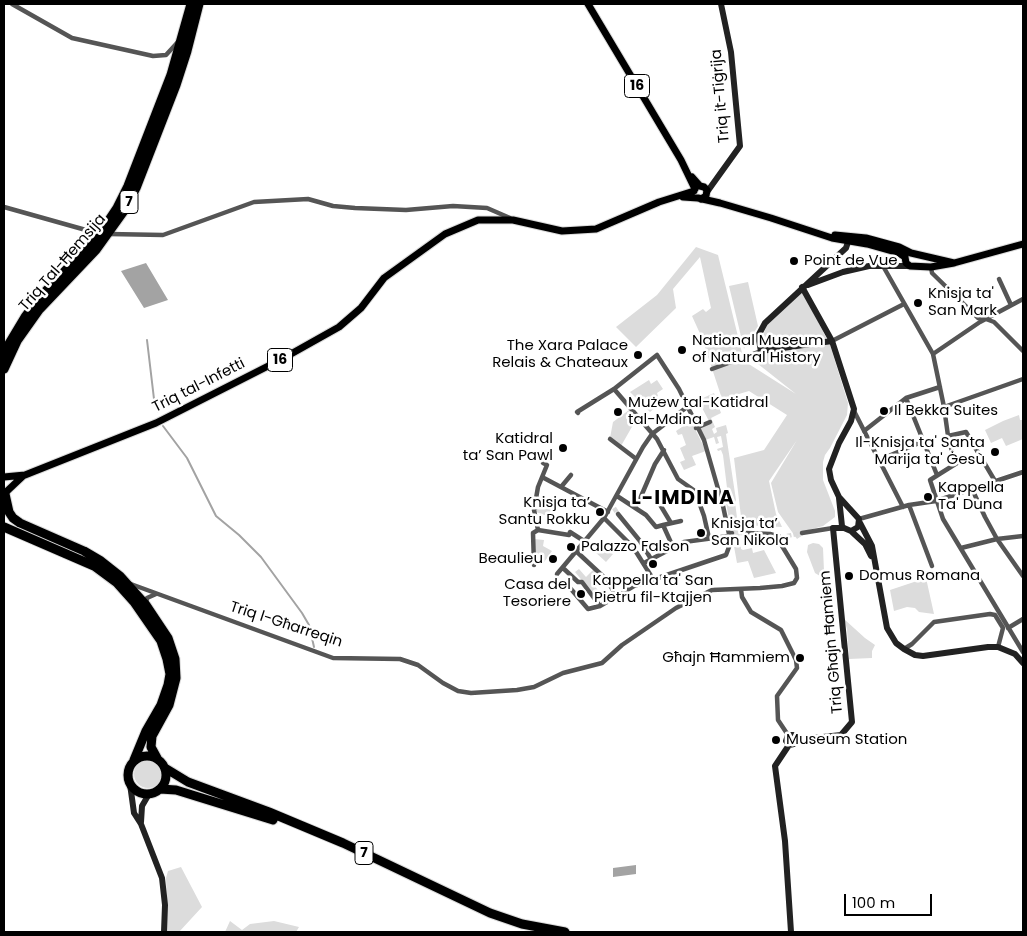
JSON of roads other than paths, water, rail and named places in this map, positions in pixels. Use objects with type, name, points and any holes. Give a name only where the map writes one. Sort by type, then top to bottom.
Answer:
[{"type":"highway","name":"Triq Tal-Ħemsija","points":[[4,352],[15,331],[40,297],[99,235],[117,208],[128,186],[171,75],[191,4]]},
{"type":"highway","name":"Triq Tal-Ħemsija","points":[[4,369],[17,341],[38,310],[96,250],[124,211],[152,150],[187,51],[199,4]]},
{"type":"highway","name":"7","points":[[4,494],[9,512],[13,518],[101,561],[127,582],[146,605],[168,638],[176,667],[176,678],[173,694],[154,730],[150,742],[153,752],[165,768],[188,782],[269,812],[343,843],[490,913],[522,924],[565,932]]},
{"type":"highway","points":[[4,527],[94,566],[117,583],[134,602],[161,641],[170,674],[168,685],[161,705],[146,731],[129,769],[128,780],[138,792],[149,794],[160,789],[166,780],[165,768]]},
{"type":"highway","points":[[4,533],[22,535]]},
{"type":"highway","points":[[134,760],[145,756],[157,758]]},
{"type":"highway","name":"7","points":[[160,789],[176,790],[267,817],[343,849],[488,918],[537,932]]},
{"type":"main road","name":"16","points":[[588,4],[701,192]]},
{"type":"main road","name":"Triq tal-Infetti","points":[[4,477],[25,475],[156,423],[282,359],[339,327],[361,308],[384,278],[445,234],[478,220],[513,220],[562,231],[596,229],[659,202],[677,196],[701,192]]},
{"type":"main road","points":[[701,192],[715,196],[720,203],[832,238],[954,263]]},
{"type":"main road","points":[[822,234],[866,238],[899,247],[918,260],[913,266]]},
{"type":"main road","points":[[910,255],[906,263],[913,266],[932,267],[954,263],[1023,244]]},
{"type":"main road","points":[[923,256],[932,267]]},
{"type":"main road","name":"Triq tal-Infetti","points":[[4,494],[25,475]]},
{"type":"street","points":[[12,4],[72,38],[152,56],[166,55],[182,38]]},
{"type":"street","name":"Triq it-Tiġrija","points":[[701,192],[716,178],[740,146],[731,52],[721,4]]},
{"type":"street","points":[[109,234],[163,235],[254,202],[308,199],[334,206],[355,208],[406,210],[453,206],[487,208],[513,220]]},
{"type":"street","points":[[4,207],[99,235]]},
{"type":"street","points":[[760,351],[758,336],[765,323],[846,248],[848,242]]},
{"type":"street","points":[[802,287],[843,272],[869,266],[913,266]]},
{"type":"street","points":[[883,266],[932,354],[940,387],[948,436],[957,464],[930,480],[936,501],[943,519],[1022,650],[1015,654]]},
{"type":"street","points":[[932,267],[932,273],[978,318],[994,322],[1023,351]]},
{"type":"street","points":[[999,279],[1011,305]]},
{"type":"street","points":[[802,287],[832,341],[854,409],[903,507]]},
{"type":"street","points":[[932,354],[986,319],[1023,299]]},
{"type":"street","points":[[712,369],[743,359],[760,351],[832,341],[904,304]]},
{"type":"street","points":[[565,582],[588,609],[600,606],[617,598],[634,586],[726,555],[730,534],[704,440],[696,428],[676,384],[657,355],[614,389],[578,413]]},
{"type":"street","points":[[944,407],[1023,380]]},
{"type":"street","points":[[864,431],[906,398],[940,387]]},
{"type":"street","points":[[614,389],[657,439],[678,479],[695,491],[709,538]]},
{"type":"street","points":[[906,398],[937,475]]},
{"type":"street","points":[[557,574],[613,507],[635,458],[652,434],[687,407]]},
{"type":"street","points":[[854,409],[851,421],[836,449],[830,469],[831,480],[839,497],[845,525],[865,544],[874,560]]},
{"type":"street","points":[[696,428],[710,422]]},
{"type":"street","points":[[948,436],[966,432],[995,481]]},
{"type":"street","points":[[610,439],[635,458]]},
{"type":"street","points":[[879,460],[924,441]]},
{"type":"street","points":[[635,507],[655,464],[664,450]]},
{"type":"street","points":[[538,530],[534,510],[538,488],[547,464],[543,463]]},
{"type":"street","points":[[859,521],[909,505],[936,501],[1023,472]]},
{"type":"street","points":[[561,487],[571,475]]},
{"type":"street","points":[[542,477],[608,512]]},
{"type":"street","points":[[972,489],[984,517],[1023,576]]},
{"type":"street","points":[[617,496],[646,515],[656,527],[681,521]]},
{"type":"street","points":[[839,497],[852,513],[857,515],[872,546],[887,628],[896,643],[915,655],[928,656],[988,646],[998,647],[1015,654],[1023,663]]},
{"type":"street","points":[[659,503],[671,523]]},
{"type":"street","points":[[909,505],[932,566]]},
{"type":"street","points":[[845,525],[845,516],[852,513]]},
{"type":"street","points":[[618,514],[640,540],[651,559]]},
{"type":"street","points":[[604,518],[633,546],[653,579]]},
{"type":"street","points":[[802,533],[845,525],[858,528],[859,521]]},
{"type":"street","points":[[663,525],[674,547]]},
{"type":"street","name":"Triq Għajn Ħamiem","points":[[790,932],[785,842],[776,766],[789,745],[794,744],[796,740],[841,735],[852,722],[833,528]]},
{"type":"street","points":[[534,565],[533,533],[538,530],[569,535],[570,532],[584,541]]},
{"type":"street","points":[[747,533],[770,534],[780,538],[787,536]]},
{"type":"street","points":[[644,563],[684,542],[730,534]]},
{"type":"street","points":[[961,548],[997,538],[1023,536]]},
{"type":"street","name":"Triq l-Għarreqin","points":[[127,582],[334,658],[400,659],[418,665],[458,691],[471,693],[526,689],[542,684],[563,673],[598,665],[628,640],[684,603],[712,590],[789,585],[796,581],[796,569],[779,541],[780,538]]},
{"type":"street","points":[[577,552],[607,580],[617,598]]},
{"type":"street","points":[[563,568],[578,582],[582,582],[600,606]]},
{"type":"street","points":[[741,589],[742,597],[751,612],[769,621],[784,633],[796,660],[797,668],[777,696],[778,720],[788,735],[793,735],[796,740]]},
{"type":"street","points":[[146,605],[145,601],[147,598],[157,594]]},
{"type":"street","points":[[904,649],[912,644],[934,622],[990,614],[995,615],[1003,628],[998,647]]},
{"type":"street","points":[[1008,628],[1023,619]]},
{"type":"street","points":[[788,735],[786,740],[789,745]]},
{"type":"street","points":[[130,784],[134,813],[141,824],[158,865],[164,891],[164,932]]},
{"type":"street","points":[[141,824],[142,806],[149,794]]},
{"type":"waterway","points":[[147,340],[154,399],[158,412]]},
{"type":"waterway","points":[[163,426],[187,458],[216,516],[261,557],[302,613],[309,625],[314,647]]},
{"type":"tunnel","points":[[614,508],[618,514]]},
{"type":"tunnel","points":[[732,533],[747,533]]},
{"type":"tunnel","points":[[787,536],[802,533]]},
{"type":"place","name":"Point de Vue","points":[[794,261]]},
{"type":"place","name":"Knisja ta' San Mark","points":[[918,303]]},
{"type":"place","name":"National Museum of Natural History","points":[[682,350]]},
{"type":"place","name":"The Xara Palace Relais & Chateaux","points":[[638,355]]},
{"type":"place","name":"Il Bekka Suites","points":[[884,411]]},
{"type":"place","name":"Mużew tal-Katidral tal-Mdina","points":[[618,412]]},
{"type":"place","name":"Katidral ta’ San Pawl","points":[[563,448]]},
{"type":"place","name":"Il-Knisja ta' Santa Marija ta' Ġesù","points":[[995,452]]},
{"type":"place","name":"Kappella Ta' Duna","points":[[928,497]]},
{"type":"place","name":"Knisja ta’ Santu Rokku","points":[[600,512]]},
{"type":"place","name":"Knisja ta’ San Nikola","points":[[701,533]]},
{"type":"place","name":"Palazzo Falson","points":[[571,547]]},
{"type":"place","name":"Beaulieu","points":[[553,559]]},
{"type":"place","name":"Kappella ta' San Pietru fil-Ktajjen","points":[[653,564]]},
{"type":"place","name":"Domus Romana","points":[[849,576]]},
{"type":"place","name":"Casa del Tesoriere","points":[[581,594]]},
{"type":"place","name":"Għajn Ħammiem","points":[[800,658]]},
{"type":"place","name":"Museum Station","points":[[776,740]]},
{"type":"district","name":"L-IMDINA","points":[[683,499]]}]
